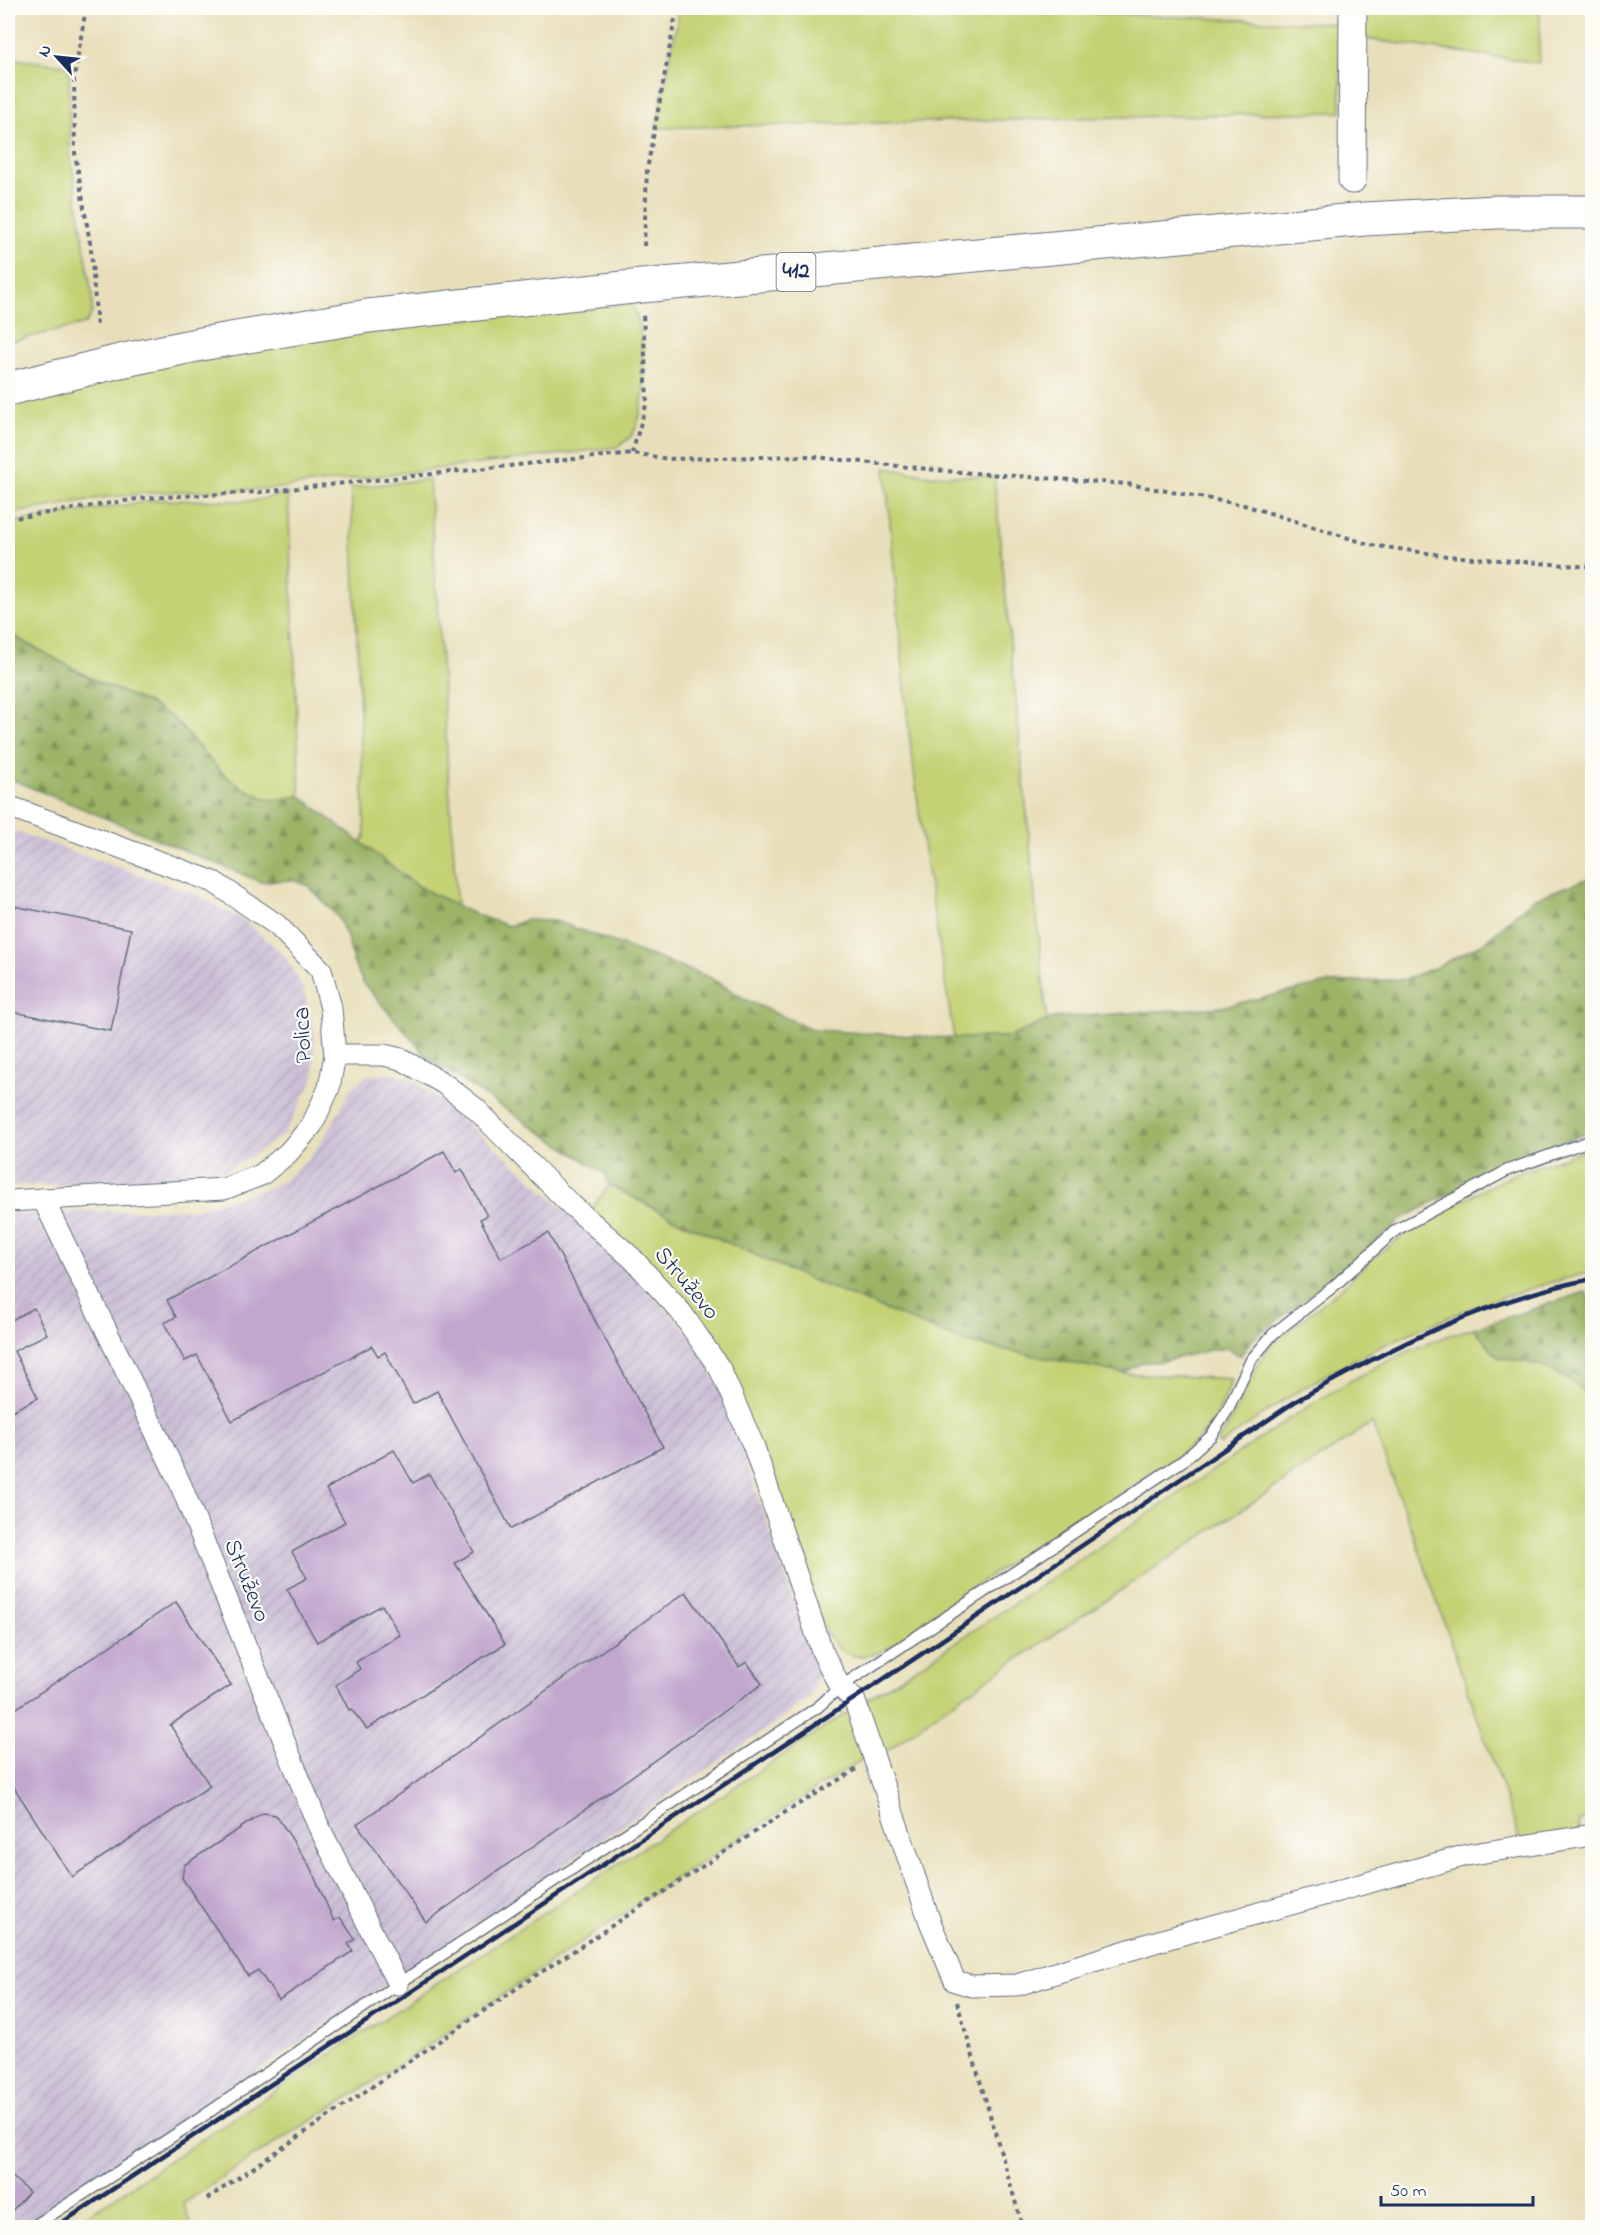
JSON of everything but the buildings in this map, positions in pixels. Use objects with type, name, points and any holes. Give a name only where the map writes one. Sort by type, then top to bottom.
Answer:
[{"type":"main road","name":"412","points":[[8,388],[120,361],[297,327],[479,303],[1365,219],[1496,212],[1593,212]]},
{"type":"street","points":[[1352,180],[1353,8]]},
{"type":"street","name":"Polica","points":[[8,806],[214,882],[269,919],[321,970],[331,1008],[335,1055],[329,1088],[312,1125],[288,1153],[261,1175],[224,1189],[8,1201]]},
{"type":"street","name":"Struževo","points":[[335,1055],[384,1055],[401,1059],[443,1083],[475,1108],[568,1202],[632,1258],[681,1312],[720,1369],[754,1447],[822,1651],[840,1687],[854,1699],[876,1757],[930,1922],[955,1981]]},
{"type":"street","name":"Struževo","points":[[43,1199],[180,1483],[318,1826],[398,1984]]},
{"type":"street","points":[[955,1981],[972,1986],[1017,1985],[1155,1942],[1467,1855],[1593,1835]]},
{"type":"lane","points":[[31,2228],[187,2127],[398,1984],[781,1732],[818,1707],[840,1687],[994,1583],[1184,1460],[1211,1436],[1227,1411],[1251,1360],[1273,1334],[1334,1286],[1396,1230],[1508,1170],[1593,1140]]},
{"type":"path","points":[[86,8],[74,78],[75,153],[91,249],[96,328]]},
{"type":"path","points":[[644,246],[647,170],[677,8]]},
{"type":"path","points":[[632,453],[647,402],[642,286]]},
{"type":"path","points":[[8,519],[144,498],[261,492],[632,453],[669,459],[806,456],[946,471],[1128,484],[1244,505],[1371,545],[1447,556],[1593,567]]},
{"type":"path","points":[[207,2199],[538,1974],[784,1813],[876,1757]]},
{"type":"path","points":[[955,1981],[957,2004],[1023,2228]]},
{"type":"shaded area","points":[[8,829],[192,893],[243,920],[286,957],[304,991],[314,1031],[314,1078],[284,1134],[250,1157],[216,1175],[155,1183],[8,1186]]},
{"type":"shaded area","points":[[387,1073],[413,1079],[506,1156],[624,1265],[691,1336],[722,1391],[818,1673],[810,1696],[781,1719],[58,2205],[21,2228],[8,2227],[8,1213],[196,1209],[266,1189],[283,1181],[310,1158],[332,1125],[350,1090],[366,1076]]},
{"type":"green space","points":[[680,8],[977,8],[1340,24],[1341,112],[656,128]]},
{"type":"green space","points":[[1359,8],[1540,8],[1539,63],[1359,38]]},
{"type":"green space","points":[[8,58],[69,66],[70,154],[92,295],[92,313],[85,324],[8,342]]},
{"type":"green space","points":[[632,303],[640,332],[644,369],[643,388],[638,422],[632,435],[618,447],[270,489],[161,492],[99,498],[8,514],[8,403],[200,357],[420,323]]},
{"type":"green space","points":[[885,468],[930,475],[994,477],[1047,1021],[1010,1037],[954,1038],[924,850],[908,723]]},
{"type":"green space","points":[[429,479],[457,906],[419,887],[361,843],[365,836],[351,488]]},
{"type":"green space","points":[[288,493],[300,796],[274,800],[261,797],[238,785],[221,772],[173,718],[146,702],[98,682],[8,633],[8,523],[157,500],[254,501]]},
{"type":"green space","points":[[8,633],[98,682],[146,702],[173,718],[221,772],[238,785],[261,797],[274,800],[300,796],[419,887],[474,914],[509,926],[525,920],[556,921],[709,977],[748,1001],[814,1030],[949,1038],[1010,1037],[1053,1018],[1221,1007],[1328,983],[1405,979],[1432,969],[1482,944],[1533,899],[1592,877],[1592,1131],[1510,1162],[1403,1218],[1343,1270],[1253,1339],[1240,1356],[1228,1348],[1211,1350],[1159,1362],[1144,1362],[1122,1373],[965,1342],[809,1279],[675,1219],[609,1185],[605,1174],[429,1059],[364,984],[354,964],[347,937],[338,917],[309,886],[293,880],[261,882],[8,778]]},
{"type":"green space","points":[[1592,1148],[1592,1272],[1476,1307],[1402,1337],[1330,1373],[1285,1399],[1220,1445],[1217,1442],[1272,1344],[1337,1292],[1378,1254],[1429,1217],[1514,1174]]},
{"type":"green space","points":[[609,1185],[675,1219],[809,1279],[965,1342],[1122,1373],[1232,1379],[1212,1423],[1190,1446],[1163,1467],[1006,1565],[897,1643],[874,1654],[855,1656],[847,1654],[835,1645],[822,1623],[729,1373],[591,1210]]},
{"type":"green space","points":[[1586,1292],[1592,1308],[1592,1396],[1548,1369],[1527,1362],[1499,1358],[1474,1328]]},
{"type":"green space","points":[[1474,1328],[1499,1358],[1527,1362],[1549,1369],[1592,1396],[1592,1829],[1588,1818],[1578,1822],[1580,1832],[1520,1840],[1417,1544],[1372,1423],[950,1704],[887,1751],[879,1753],[862,1702],[1329,1393],[1401,1355]]},
{"type":"green space","points":[[851,1710],[866,1757],[675,1879],[373,2082],[183,2204],[192,2227],[68,2228]]},
{"type":"railway","points":[[54,2228],[920,1655],[1296,1401],[1403,1344],[1477,1312],[1553,1288],[1592,1279]]}]
